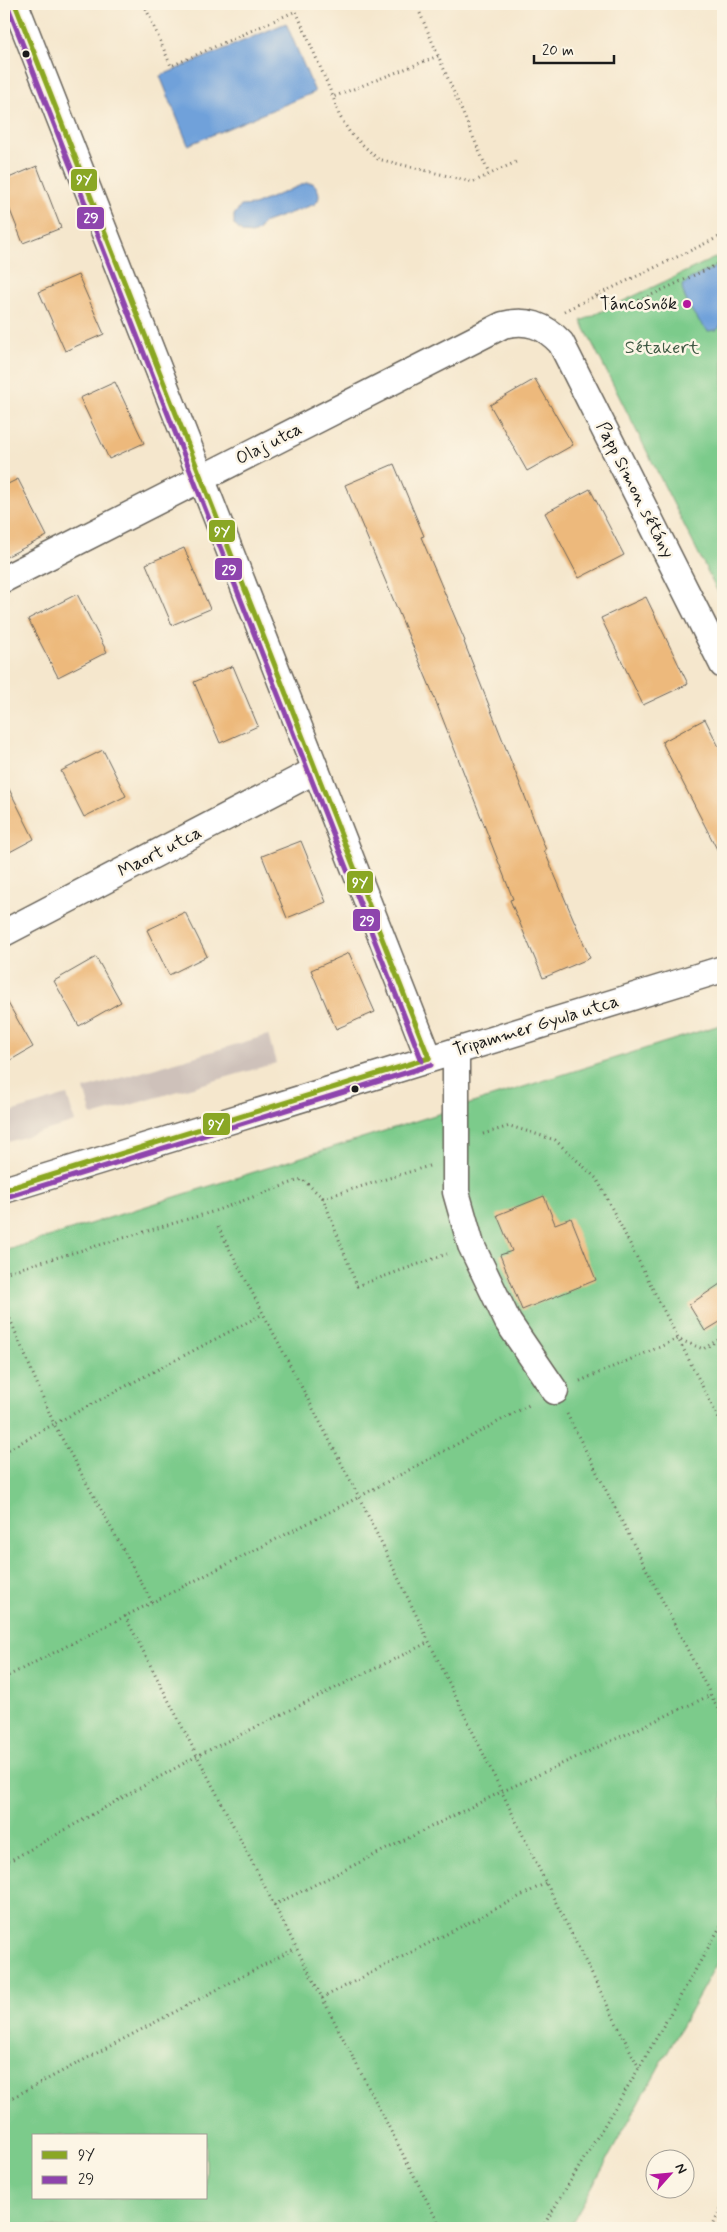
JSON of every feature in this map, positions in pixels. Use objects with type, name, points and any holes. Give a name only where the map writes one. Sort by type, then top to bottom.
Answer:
[{"type":"street","points":[[15,4],[429,1058]]},
{"type":"street","name":"Olaj utca","points":[[4,579],[503,325],[513,322],[537,324]]},
{"type":"street","name":"Papp Simon sétány","points":[[537,324],[561,343],[723,665]]},
{"type":"street","name":"Maort utca","points":[[4,933],[316,770]]},
{"type":"street","name":"Tripammer Gyula utca","points":[[4,1190],[723,969]]},
{"type":"street","points":[[456,1051],[456,1192],[471,1245],[508,1322],[555,1391]]},
{"type":"path","points":[[144,4],[171,66],[296,11],[339,115],[350,133],[378,159],[474,182],[518,161]]},
{"type":"path","points":[[416,4],[489,174]]},
{"type":"path","points":[[333,97],[438,56]]},
{"type":"path","points":[[537,324],[723,235]]},
{"type":"path","points":[[596,296],[626,307],[716,263],[723,262]]},
{"type":"path","points":[[323,1198],[455,1150],[510,1126],[555,1140],[597,1179],[723,1427]]},
{"type":"path","points":[[4,1273],[212,1212],[302,1179],[323,1198],[357,1286],[471,1245]]},
{"type":"path","points":[[218,1227],[359,1497],[501,1792],[639,2068]]},
{"type":"path","points":[[4,1305],[54,1424],[152,1602]]},
{"type":"path","points":[[4,1452],[263,1314]]},
{"type":"path","points":[[4,1678],[359,1497],[555,1391],[678,1339],[703,1349],[723,1337]]},
{"type":"path","points":[[555,1391],[723,1719]]},
{"type":"path","points":[[125,1616],[441,2228]]},
{"type":"path","points":[[4,1864],[197,1756],[429,1642]]},
{"type":"path","points":[[274,1905],[501,1792],[710,1696]]},
{"type":"path","points":[[322,1998],[546,1883]]},
{"type":"path","points":[[542,2228],[639,2068],[723,1922]]},
{"type":"path","points":[[4,2102],[296,1948]]},
{"type":"path","points":[[712,2228],[723,2204]]},
{"type":"shaded area","points":[[268,1035],[276,1063],[92,1116],[84,1089]]},
{"type":"shaded area","points":[[67,1095],[75,1122],[4,1143],[4,1114]]},
{"type":"green space","name":"Sétakert","points":[[723,254],[723,602],[581,321]]},
{"type":"green space","points":[[723,1024],[723,1952],[569,2228],[4,2228],[4,1251]]},
{"type":"water","points":[[286,23],[315,92],[188,145],[160,76]]},
{"type":"water","points":[[306,183],[313,183],[317,188],[319,196],[315,204],[263,223],[258,231],[252,234],[243,233],[234,225],[234,215],[241,206],[254,205]]},
{"type":"water","points":[[723,264],[723,323],[717,330],[708,331],[691,310],[682,286],[690,279]]},
{"type":"building","points":[[37,166],[61,228],[23,243],[4,195],[4,180]]},
{"type":"building","points":[[78,275],[104,334],[65,351],[39,292]]},
{"type":"building","points":[[535,379],[573,445],[527,471],[490,405]]},
{"type":"building","points":[[115,382],[144,443],[109,459],[80,398]]},
{"type":"building","points":[[394,464],[424,536],[421,537],[465,641],[546,850],[544,850],[590,958],[543,978],[510,900],[513,899],[431,689],[345,485]]},
{"type":"building","points":[[18,479],[47,536],[4,558],[4,486]]},
{"type":"building","points":[[590,489],[624,555],[579,578],[545,513]]},
{"type":"building","points":[[184,548],[210,609],[172,625],[146,564]]},
{"type":"building","points":[[77,594],[107,652],[58,677],[28,619]]},
{"type":"building","points":[[646,597],[688,684],[643,705],[601,618]]},
{"type":"building","points":[[233,666],[258,726],[220,743],[194,682]]},
{"type":"building","points":[[705,719],[723,755],[723,861],[662,742]]},
{"type":"building","points":[[103,750],[126,796],[84,817],[61,771]]},
{"type":"building","points":[[4,779],[34,839],[4,855]]},
{"type":"building","points":[[301,841],[326,902],[287,918],[262,856]]},
{"type":"building","points":[[185,912],[207,956],[169,975],[147,930]]},
{"type":"building","points":[[349,953],[375,1012],[336,1029],[311,970]]},
{"type":"building","points":[[96,957],[121,1002],[79,1026],[54,981]]},
{"type":"building","points":[[4,996],[33,1047],[4,1064]]},
{"type":"building","points":[[544,1196],[555,1224],[571,1218],[596,1280],[522,1310],[500,1255],[512,1251],[497,1215]]},
{"type":"building","points":[[723,1282],[723,1320],[705,1331],[689,1305]]},
{"type":"transit line","name":"9Y","points":[[15,4],[429,1058]]},
{"type":"transit line","name":"29","points":[[8,7],[422,1061]]},
{"type":"transit line","name":"9Y","points":[[4,1190],[429,1058]]},
{"type":"transit line","name":"29","points":[[6,1197],[431,1065]]},
{"type":"place","name":"Táncosnők","points":[[687,304]]}]
